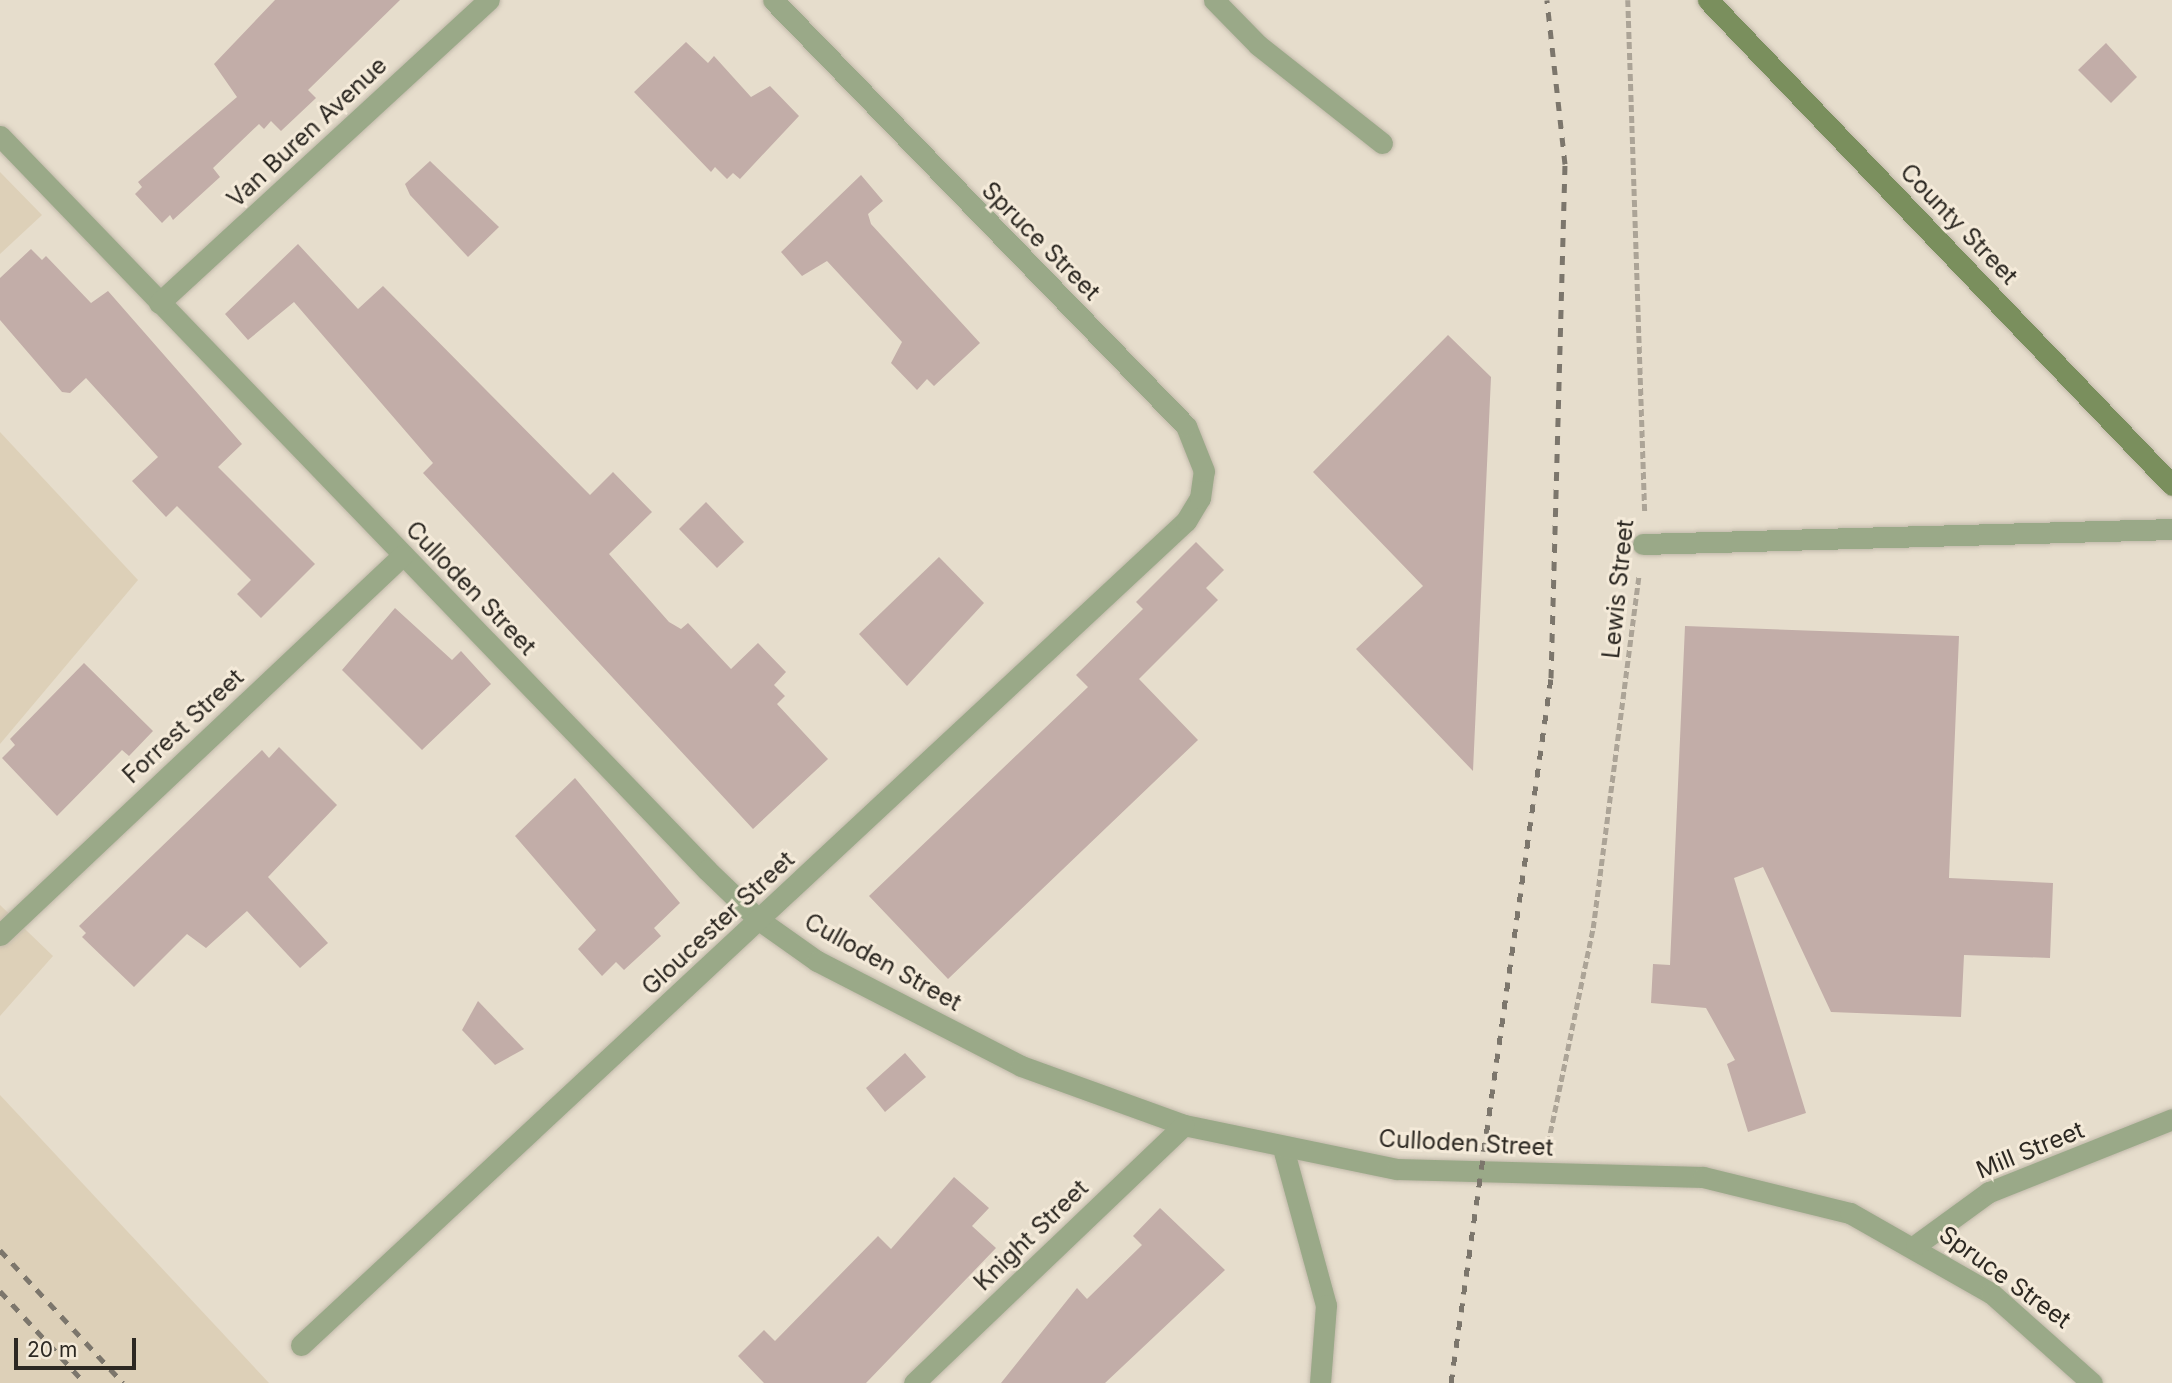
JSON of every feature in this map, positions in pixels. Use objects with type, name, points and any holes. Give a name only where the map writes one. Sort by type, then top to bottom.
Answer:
[{"type":"street","name":"Van Buren Avenue","points":[[159,303],[489,0]]},
{"type":"street","name":"Spruce Street","points":[[773,0],[1186,426],[1204,471],[1200,498],[1169,537]]},
{"type":"street","points":[[1214,0],[1258,45],[1382,143]]},
{"type":"street","name":"County Street","points":[[1708,0],[2172,485]]},
{"type":"street","name":"Culloden Street","points":[[0,136],[402,555],[759,920],[817,961],[1021,1066],[1184,1125],[1283,1148],[1397,1169],[1542,1175],[1658,1174],[1778,1190],[1850,1213],[1916,1245]]},
{"type":"street","points":[[1643,544],[2172,529]]},
{"type":"street","name":"Gloucester Street","points":[[301,1345],[1169,537]]},
{"type":"street","name":"Forrest Street","points":[[0,935],[402,555]]},
{"type":"street","name":"Mill Street","points":[[1916,1245],[1989,1192],[2172,1119]]},
{"type":"street","name":"Knight Street","points":[[914,1383],[1184,1125]]},
{"type":"street","points":[[1283,1148],[1326,1305],[1320,1383]]},
{"type":"street","name":"Spruce Street","points":[[1916,1245],[1991,1293],[2092,1383]]},
{"type":"path","name":"Lewis Street","points":[[1542,1175],[1593,928],[1643,544],[1628,0]]},
{"type":"shaded area","points":[[0,172],[42,215],[0,254]]},
{"type":"shaded area","points":[[0,432],[138,580],[0,744]]},
{"type":"shaded area","points":[[0,905],[53,956],[0,1016]]},
{"type":"shaded area","points":[[0,1095],[269,1383],[0,1383]]},
{"type":"building","points":[[275,0],[400,0],[308,90],[316,98],[281,131],[271,121],[264,129],[259,124],[213,168],[220,177],[173,220],[170,215],[162,223],[135,194],[142,187],[138,182],[237,97],[214,64]]},
{"type":"building","points":[[686,42],[708,63],[714,56],[751,97],[770,86],[799,116],[740,179],[733,173],[727,179],[715,167],[711,172],[634,92]]},
{"type":"building","points":[[2106,43],[2137,77],[2111,103],[2078,70]]},
{"type":"building","points":[[430,161],[499,227],[468,257],[410,195],[405,184]]},
{"type":"building","points":[[861,175],[883,201],[868,214],[871,224],[980,343],[934,386],[927,379],[917,390],[891,363],[902,342],[827,261],[802,276],[781,252]]},
{"type":"building","points":[[298,244],[358,309],[383,286],[590,495],[613,472],[652,512],[609,554],[669,622],[681,629],[688,623],[731,669],[758,643],[786,672],[774,685],[785,696],[777,704],[828,759],[753,829],[423,473],[433,463],[294,302],[248,340],[225,314]]},
{"type":"building","points":[[31,249],[42,260],[46,256],[91,303],[108,291],[242,444],[218,467],[315,564],[261,618],[237,594],[251,580],[177,506],[166,517],[132,481],[158,457],[86,378],[70,393],[62,392],[0,320],[0,278]]},
{"type":"building","points":[[1448,335],[1491,377],[1473,771],[1356,649],[1423,586],[1313,472]]},
{"type":"building","points":[[706,502],[744,542],[717,568],[679,529]]},
{"type":"building","points":[[1196,542],[1224,570],[1206,588],[1218,600],[1139,679],[1198,740],[948,979],[869,896],[1088,687],[1076,675],[1143,609],[1136,602]]},
{"type":"building","points":[[939,557],[984,603],[907,686],[859,634]]},
{"type":"building","points":[[395,608],[452,660],[461,651],[491,684],[422,750],[342,670]]},
{"type":"building","points":[[1685,626],[1959,636],[1949,878],[2053,883],[2050,958],[1964,955],[1961,1017],[1831,1012],[1763,867],[1734,878],[1806,1113],[1748,1132],[1727,1064],[1735,1060],[1706,1008],[1651,1003],[1653,964],[1670,965]]},
{"type":"building","points":[[84,663],[153,731],[129,756],[122,750],[57,816],[2,758],[15,745],[10,739]]},
{"type":"building","points":[[279,747],[337,805],[268,877],[328,943],[300,968],[247,911],[206,948],[187,934],[134,987],[82,937],[86,933],[79,926],[262,750],[269,758]]},
{"type":"building","points":[[575,778],[680,903],[654,928],[661,936],[624,970],[616,962],[602,976],[578,949],[596,930],[515,836]]},
{"type":"building","points":[[478,1001],[524,1049],[495,1065],[462,1030]]},
{"type":"building","points":[[905,1053],[926,1077],[885,1112],[866,1088]]},
{"type":"building","points":[[954,1177],[989,1208],[972,1226],[996,1248],[866,1383],[764,1383],[738,1356],[764,1330],[775,1341],[878,1236],[891,1249]]},
{"type":"building","points":[[1160,1208],[1225,1270],[1105,1383],[1001,1383],[1077,1288],[1087,1299],[1142,1245],[1133,1236]]},
{"type":"railway","points":[[1451,1383],[1551,678],[1565,164],[1547,0]]},
{"type":"railway","points":[[0,1250],[123,1383]]},
{"type":"railway","points":[[0,1291],[85,1383]]}]
